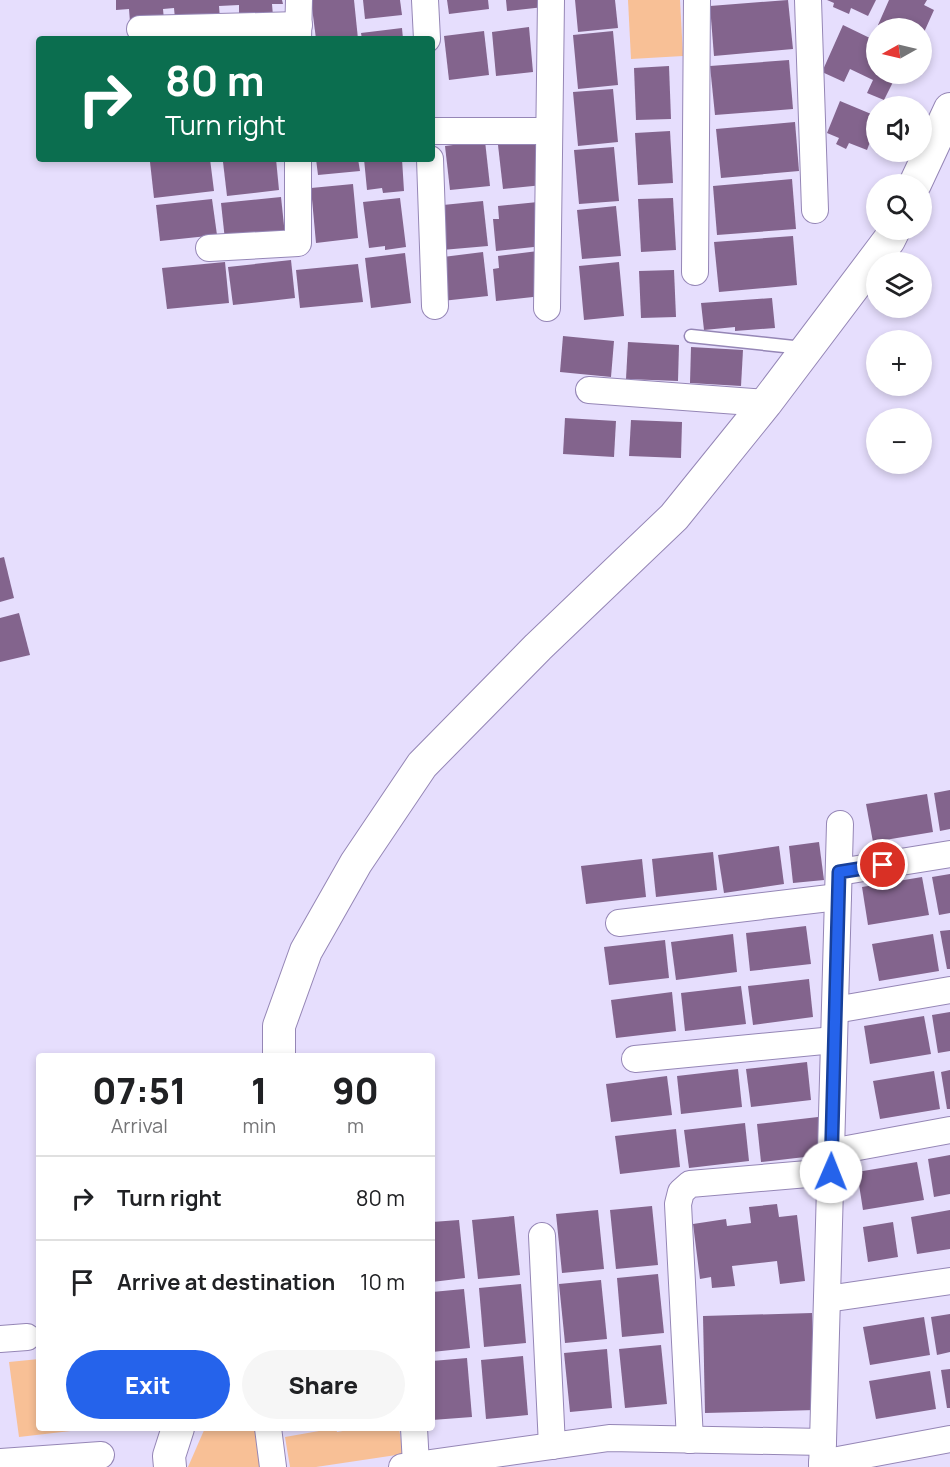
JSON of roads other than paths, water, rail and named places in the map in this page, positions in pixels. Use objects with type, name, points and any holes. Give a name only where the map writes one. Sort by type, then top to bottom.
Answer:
[{"type":"street","points":[[425,0],[427,36]]},
{"type":"street","points":[[547,308],[551,0]]},
{"type":"street","points":[[695,272],[697,0]]},
{"type":"street","points":[[808,0],[815,210]]},
{"type":"street","points":[[140,29],[298,21]]},
{"type":"street","points":[[920,174],[950,109]]},
{"type":"street","points":[[435,131],[549,130]]},
{"type":"street","points":[[209,248],[298,243],[298,162]]},
{"type":"street","points":[[430,162],[435,306]]},
{"type":"street","points":[[279,1053],[279,1026],[306,951],[356,863],[422,765],[538,647],[674,516],[766,403],[889,240]]},
{"type":"street","points":[[589,390],[766,403]]},
{"type":"street","points":[[823,1457],[840,824]]},
{"type":"street","points":[[619,923],[839,885],[950,854]]},
{"type":"street","points":[[835,1010],[950,990]]},
{"type":"street","points":[[635,1059],[834,1040]]},
{"type":"street","points":[[690,1440],[678,1204],[681,1192],[690,1184],[831,1162],[950,1130]]},
{"type":"street","points":[[543,1236],[552,1446]]},
{"type":"street","points":[[827,1299],[950,1281]]},
{"type":"street","points":[[0,1339],[27,1337]]},
{"type":"street","points":[[170,1467],[169,1456],[177,1431]]},
{"type":"street","points":[[268,1431],[273,1467]]},
{"type":"street","points":[[414,1431],[409,1466],[609,1438],[690,1440],[823,1457],[950,1439]]},
{"type":"street","points":[[0,1462],[101,1455]]},
{"type":"lane","points":[[691,336],[807,348]]}]
